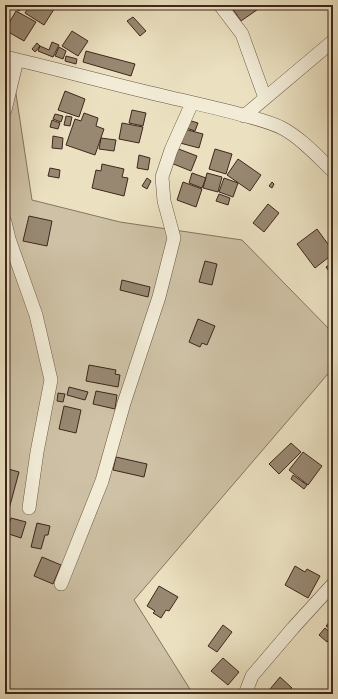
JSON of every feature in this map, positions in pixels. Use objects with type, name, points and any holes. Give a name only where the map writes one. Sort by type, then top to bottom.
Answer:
[{"type":"street","points":[[220,5],[242,34],[265,98]]},
{"type":"street","points":[[244,116],[333,41]]},
{"type":"street","points":[[5,110],[11,58],[192,103],[222,109],[265,122],[282,128],[297,138],[333,171]]},
{"type":"street","points":[[61,584],[102,481],[124,403],[159,297],[174,238],[164,201],[162,177],[171,150],[192,103]]},
{"type":"street","points":[[5,222],[9,239],[36,315],[51,380],[37,452],[29,508]]},
{"type":"street","points":[[245,694],[252,676],[333,584]]},
{"type":"shaded area","points":[[5,72],[13,74],[32,200],[120,222],[242,240],[333,333],[333,368],[134,600],[193,694],[5,694]]},
{"type":"building","points":[[11,5],[22,5],[23,6],[19,11]]},
{"type":"building","points":[[30,5],[56,6],[44,25],[25,13]]},
{"type":"building","points":[[75,5],[84,5],[79,9]]},
{"type":"building","points":[[230,5],[264,5],[241,21]]},
{"type":"building","points":[[16,11],[36,22],[24,41],[5,30]]},
{"type":"building","points":[[133,17],[146,31],[140,36],[127,21]]},
{"type":"building","points":[[72,31],[88,41],[78,56],[62,46]]},
{"type":"building","points":[[52,42],[59,45],[53,57],[38,51],[40,46],[49,50]]},
{"type":"building","points":[[37,43],[40,46],[35,52],[32,49]]},
{"type":"building","points":[[59,47],[66,51],[63,59],[55,56]]},
{"type":"building","points":[[86,51],[135,64],[131,76],[83,62]]},
{"type":"building","points":[[66,56],[77,59],[76,64],[65,61]]},
{"type":"building","points":[[65,91],[85,99],[79,117],[58,110]]},
{"type":"building","points":[[132,110],[146,113],[143,126],[129,123]]},
{"type":"building","points":[[84,113],[98,118],[96,126],[104,129],[95,155],[66,145],[75,119],[81,121]]},
{"type":"building","points":[[55,114],[63,116],[61,122],[53,119]]},
{"type":"building","points":[[66,116],[72,117],[70,126],[64,125]]},
{"type":"building","points":[[52,120],[60,123],[58,129],[50,127]]},
{"type":"building","points":[[188,120],[198,123],[195,131],[186,128]]},
{"type":"building","points":[[122,123],[143,127],[139,143],[119,139]]},
{"type":"building","points":[[184,129],[203,134],[199,148],[180,143]]},
{"type":"building","points":[[53,136],[63,138],[62,149],[52,148]]},
{"type":"building","points":[[101,138],[116,140],[114,151],[99,149]]},
{"type":"building","points":[[176,148],[197,156],[191,171],[171,163]]},
{"type":"building","points":[[215,149],[232,154],[226,174],[209,169]]},
{"type":"building","points":[[139,155],[150,158],[148,170],[137,168]]},
{"type":"building","points":[[238,159],[261,175],[250,191],[227,175]]},
{"type":"building","points":[[102,164],[124,169],[122,177],[128,178],[124,196],[92,188],[96,170],[101,171]]},
{"type":"building","points":[[50,168],[60,170],[59,178],[48,176]]},
{"type":"building","points":[[192,173],[206,178],[202,188],[189,183]]},
{"type":"building","points":[[207,173],[222,177],[218,192],[203,188]]},
{"type":"building","points":[[147,178],[151,181],[147,189],[142,186]]},
{"type":"building","points":[[224,178],[238,183],[233,197],[219,192]]},
{"type":"building","points":[[183,182],[202,189],[196,207],[177,200]]},
{"type":"building","points":[[272,182],[274,184],[272,188],[269,186]]},
{"type":"building","points":[[219,194],[230,198],[228,205],[216,201]]},
{"type":"building","points":[[268,204],[279,213],[264,232],[253,223]]},
{"type":"building","points":[[29,216],[52,221],[47,246],[23,241]]},
{"type":"building","points":[[317,229],[333,251],[333,254],[315,268],[297,244]]},
{"type":"building","points":[[205,261],[217,264],[212,285],[199,282]]},
{"type":"building","points":[[333,263],[333,277],[326,267]]},
{"type":"building","points":[[122,280],[150,287],[148,297],[120,290]]},
{"type":"building","points":[[198,319],[215,326],[207,345],[202,343],[200,347],[189,342]]},
{"type":"building","points":[[89,365],[116,370],[115,374],[120,375],[118,387],[86,381]]},
{"type":"building","points":[[69,387],[88,392],[85,400],[67,395]]},
{"type":"building","points":[[96,391],[117,395],[115,409],[93,404]]},
{"type":"building","points":[[58,393],[65,394],[63,402],[57,401]]},
{"type":"building","points":[[64,406],[81,410],[76,433],[59,429]]},
{"type":"building","points":[[291,443],[301,452],[279,474],[269,464]]},
{"type":"building","points":[[303,452],[322,466],[308,485],[289,470]]},
{"type":"building","points":[[116,457],[147,464],[144,477],[113,470]]},
{"type":"building","points":[[5,468],[19,472],[9,509],[5,508]]},
{"type":"building","points":[[293,475],[307,485],[304,489],[291,479]]},
{"type":"building","points":[[11,518],[26,522],[21,538],[6,533]]},
{"type":"building","points":[[37,523],[50,526],[48,535],[45,535],[41,549],[31,547]]},
{"type":"building","points":[[42,557],[61,565],[53,584],[34,576]]},
{"type":"building","points":[[295,566],[305,572],[307,569],[320,576],[308,598],[285,585]]},
{"type":"building","points":[[159,586],[178,597],[169,611],[166,610],[161,618],[153,613],[155,611],[147,606]]},
{"type":"building","points":[[332,619],[333,620],[333,631],[326,626]]},
{"type":"building","points":[[223,625],[232,632],[217,652],[208,646]]},
{"type":"building","points":[[325,628],[333,635],[327,642],[319,635]]},
{"type":"building","points":[[223,658],[239,672],[228,685],[211,671]]},
{"type":"building","points":[[280,677],[292,688],[287,694],[266,694]]},
{"type":"building","points":[[294,689],[303,694],[291,694]]}]
